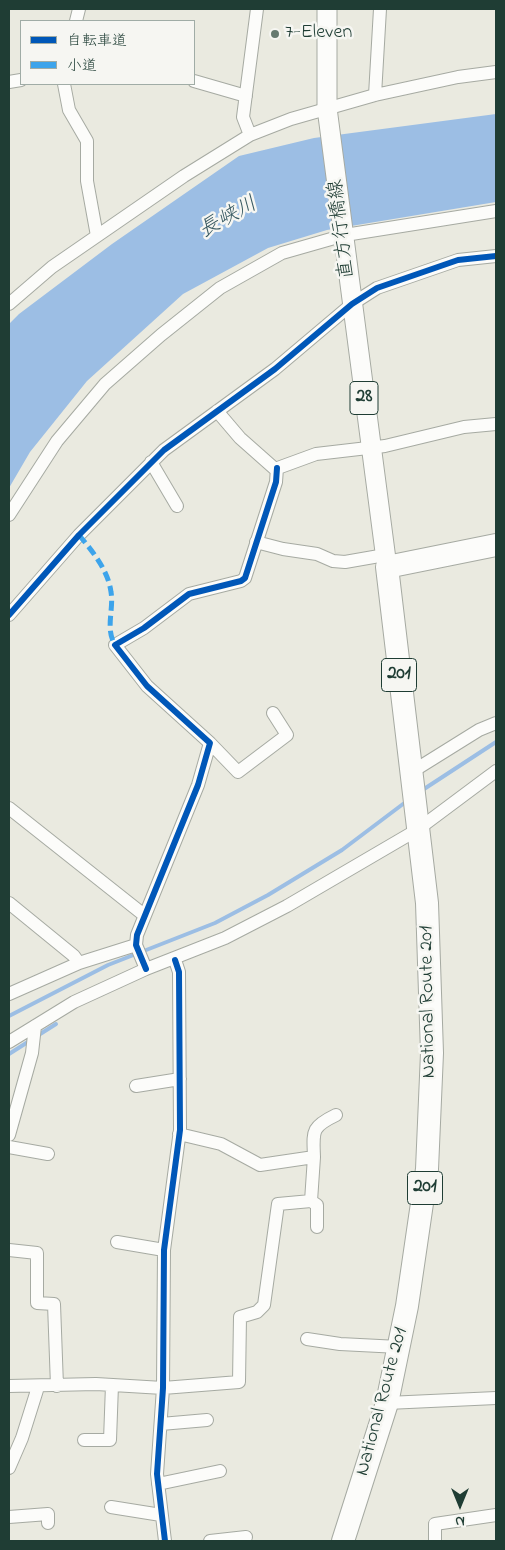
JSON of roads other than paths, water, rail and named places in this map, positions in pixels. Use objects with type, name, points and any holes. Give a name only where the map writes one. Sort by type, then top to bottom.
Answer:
[{"type":"highway","points":[[386,561],[496,545]]},
{"type":"highway","name":"National Route 201","points":[[344,1541],[386,1404],[409,1296],[427,1169],[432,1053],[427,903],[410,778],[386,561]]},
{"type":"main road","name":"直方行橋線","points":[[327,9],[329,115],[386,561]]},
{"type":"street","points":[[250,135],[243,117],[257,9]]},
{"type":"street","points":[[375,95],[380,9]]},
{"type":"street","points":[[9,304],[52,267],[184,176],[250,135],[291,119],[329,115],[375,95],[458,77],[496,72]]},
{"type":"street","points":[[195,81],[246,96]]},
{"type":"street","points":[[64,85],[68,110],[87,141],[87,181],[97,236]]},
{"type":"street","points":[[9,515],[52,449],[106,384],[162,334],[220,288],[252,268],[282,253],[344,232],[496,212]]},
{"type":"street","points":[[9,615],[79,535],[151,462],[217,410],[275,369],[352,304],[377,288],[458,260],[496,256]]},
{"type":"street","points":[[217,410],[240,438],[272,467],[277,468],[308,455],[399,443],[464,427],[496,424]]},
{"type":"street","points":[[151,462],[177,506]]},
{"type":"street","points":[[273,713],[287,735],[238,772],[210,743],[147,686],[115,645],[144,628],[189,594],[241,581],[248,574],[256,542],[276,482],[277,468]]},
{"type":"street","points":[[256,542],[283,549],[317,554],[333,561],[386,561]]},
{"type":"street","points":[[410,778],[479,730],[496,723]]},
{"type":"street","points":[[145,966],[136,945],[144,915],[198,785],[210,743]]},
{"type":"street","points":[[9,1042],[74,1002],[145,966],[175,960],[225,938],[287,906],[417,827],[496,771]]},
{"type":"street","points":[[9,808],[144,915]]},
{"type":"street","points":[[9,903],[74,956],[78,963]]},
{"type":"street","points":[[10,993],[78,963],[136,945]]},
{"type":"street","points":[[165,1541],[158,1484],[163,1388],[164,1250],[179,1134],[179,972],[175,960]]},
{"type":"street","points":[[9,1136],[32,1053],[35,1026]]},
{"type":"street","points":[[136,1086],[180,1079]]},
{"type":"street","points":[[317,1227],[316,1205],[312,1201],[314,1132],[318,1124],[336,1115]]},
{"type":"street","points":[[179,1134],[221,1144],[260,1165],[314,1157]]},
{"type":"street","points":[[9,1147],[48,1154]]},
{"type":"street","points":[[9,1386],[112,1385],[163,1388],[239,1382],[240,1317],[257,1312],[264,1306],[278,1204],[312,1201]]},
{"type":"street","points":[[117,1242],[164,1250]]},
{"type":"street","points":[[9,1250],[36,1253],[37,1303],[54,1304],[57,1386]]},
{"type":"street","points":[[307,1339],[340,1344],[399,1347]]},
{"type":"street","points":[[84,1440],[110,1440],[112,1385]]},
{"type":"street","points":[[9,1468],[22,1438],[38,1387]]},
{"type":"street","points":[[386,1404],[496,1398]]},
{"type":"street","points":[[161,1424],[207,1420]]},
{"type":"street","points":[[158,1484],[220,1471]]},
{"type":"street","points":[[111,1507],[161,1514]]},
{"type":"street","points":[[9,1517],[48,1514]]},
{"type":"street","points":[[434,1541],[435,1524],[496,1515]]},
{"type":"street","points":[[210,1541],[246,1537]]},
{"type":"water","name":"長峡川","points":[[496,114],[496,202],[327,230],[268,248],[183,294],[87,381],[30,452],[9,488],[9,324],[19,314],[112,244],[239,156],[314,138]]},
{"type":"waterway","points":[[421,791],[496,742]]},
{"type":"waterway","points":[[9,1016],[108,965],[215,923],[268,895],[342,850],[407,801]]},
{"type":"waterway","points":[[37,1036],[56,1024]]},
{"type":"waterway","points":[[9,1054],[31,1040]]},
{"type":"place","name":"7-Eleven","points":[[275,34]]}]
